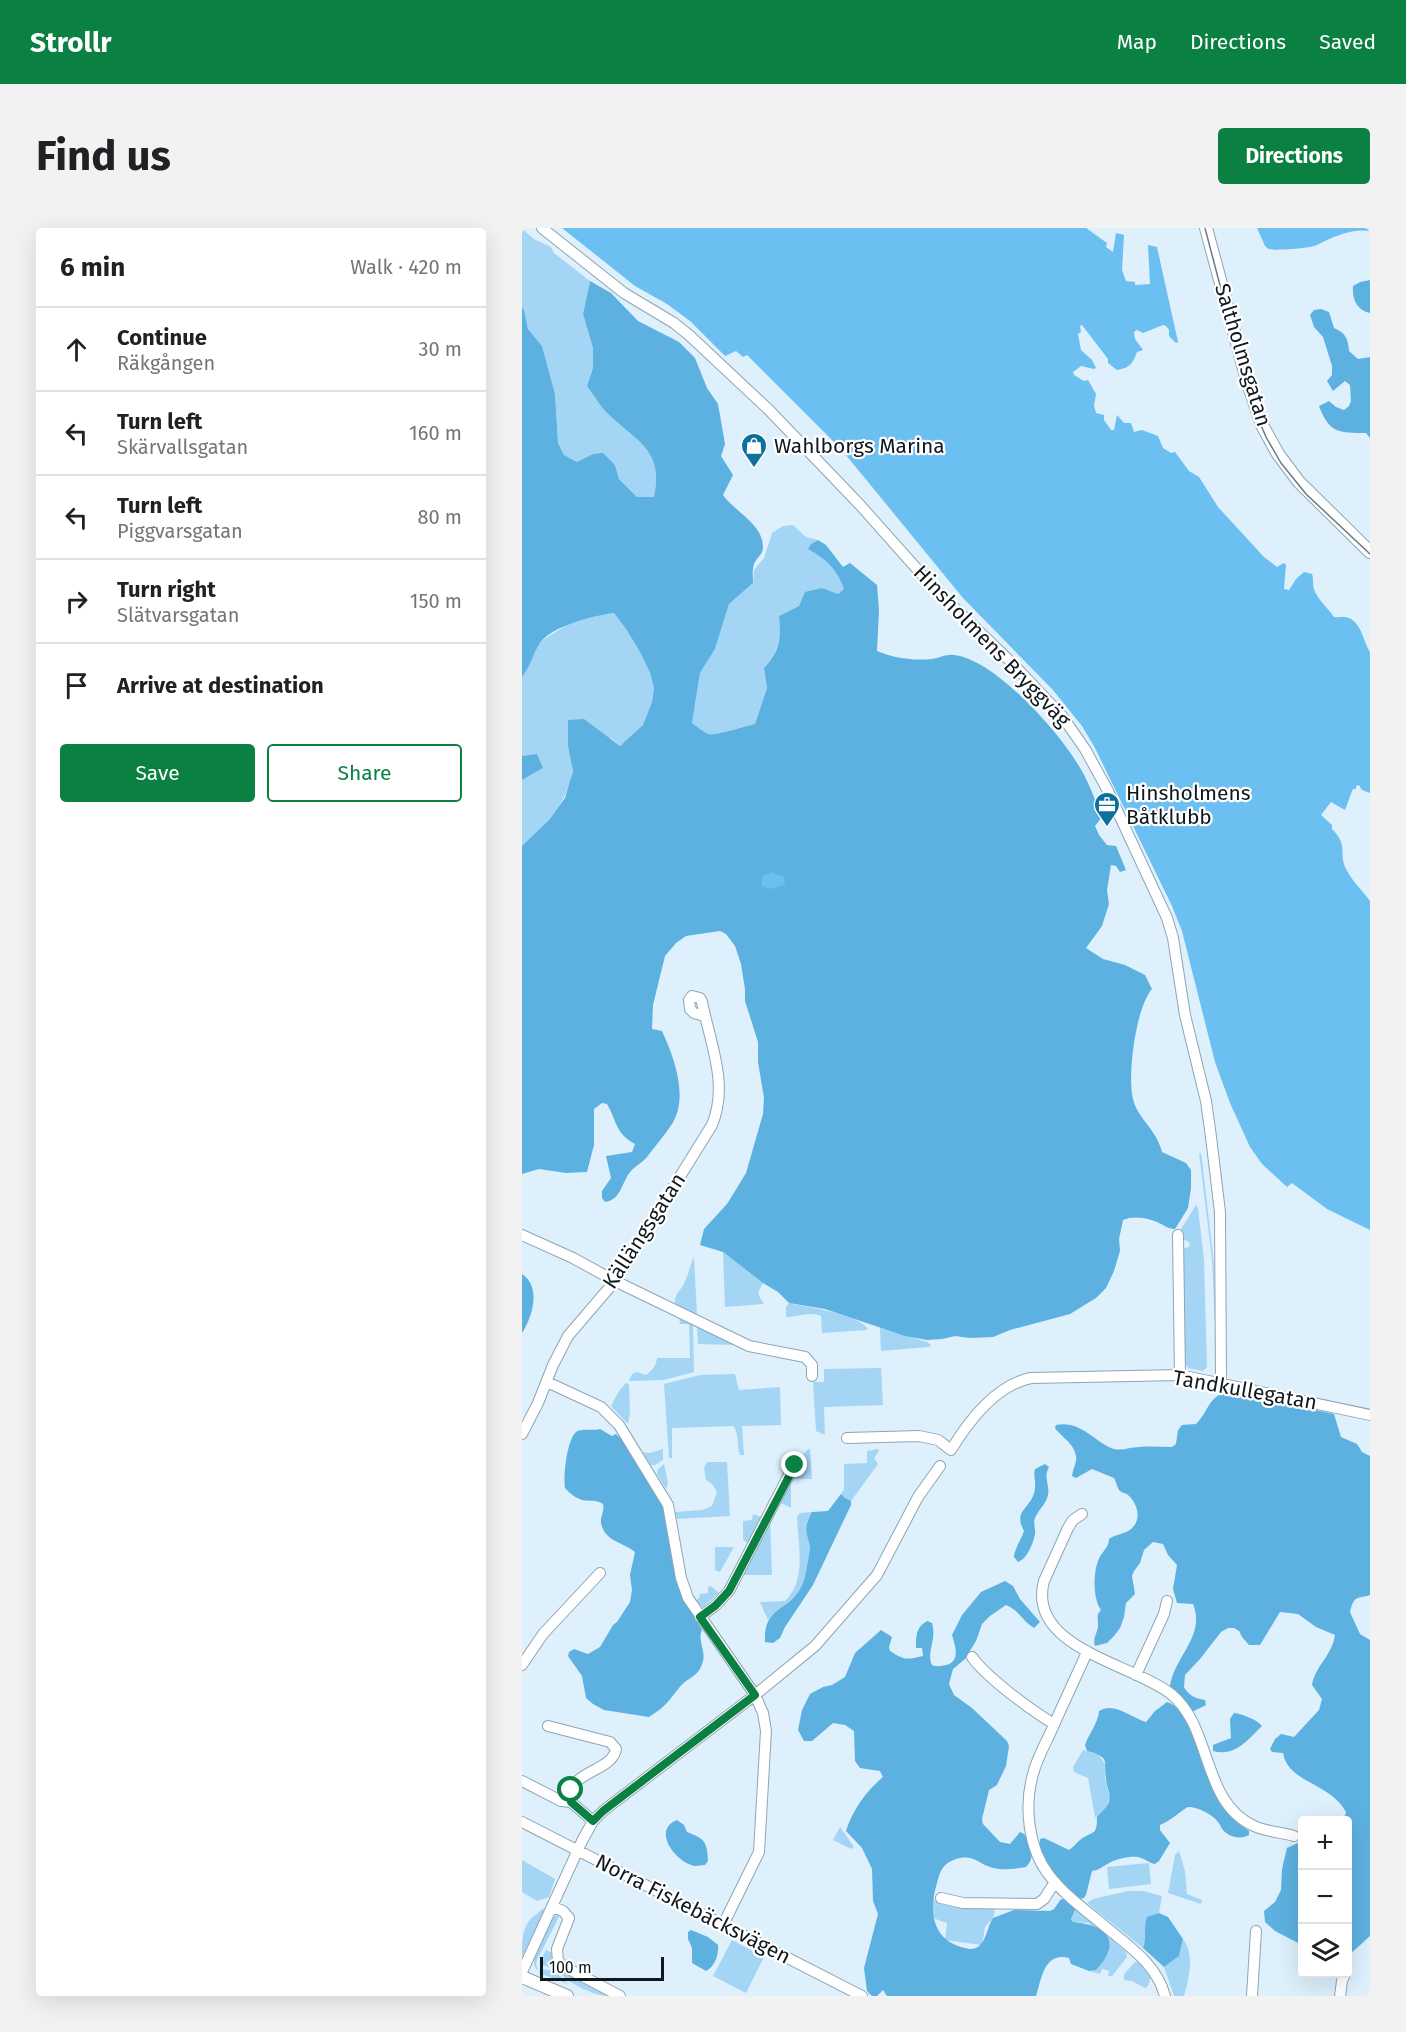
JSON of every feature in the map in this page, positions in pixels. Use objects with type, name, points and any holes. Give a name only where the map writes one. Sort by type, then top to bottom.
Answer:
[{"type":"street","name":"Hinsholmens Bryggväg","points":[[542,228],[624,293],[689,335],[768,410],[860,505],[933,586],[1049,702],[1085,749],[1108,792],[1167,918],[1173,938],[1185,1015],[1210,1122],[1220,1212],[1221,1382]]},
{"type":"street","name":"Saltholmsgatan","points":[[1206,228],[1247,380],[1262,425],[1278,454],[1299,482],[1370,552]]},
{"type":"street","name":"Källängsgatan","points":[[522,1434],[531,1420],[553,1365],[568,1336],[615,1281],[706,1135],[716,1115],[720,1088],[704,1016]]},
{"type":"street","points":[[522,1235],[749,1346],[805,1357],[812,1365],[812,1376]]},
{"type":"street","points":[[1178,1235],[1180,1375]]},
{"type":"street","name":"Tandkullegatan","points":[[847,1438],[919,1436],[938,1440],[951,1450],[971,1421],[1002,1391],[1013,1384],[1031,1378],[1180,1375],[1370,1414]]},
{"type":"street","points":[[547,1382],[593,1402],[607,1412],[619,1425],[650,1472],[668,1505],[681,1578],[688,1598],[755,1695],[763,1713],[766,1731],[759,1852],[723,1925]]},
{"type":"street","points":[[700,1617],[715,1606],[729,1591],[795,1465]]},
{"type":"street","points":[[522,1972],[593,1821],[809,1652],[872,1582],[918,1497],[940,1466]]},
{"type":"street","points":[[1082,1514],[1073,1520],[1068,1528],[1042,1587],[1044,1605],[1050,1621],[1067,1639],[1087,1652],[1169,1692],[1185,1708],[1197,1731],[1213,1777],[1231,1809],[1254,1826],[1294,1836]]},
{"type":"street","points":[[522,1665],[543,1634],[600,1573]]},
{"type":"street","points":[[1136,1675],[1164,1614],[1167,1601]]},
{"type":"street","points":[[1087,1652],[1033,1774],[1029,1810],[1032,1837],[1039,1859],[1055,1882],[1076,1903],[1144,1959],[1159,1979],[1165,1996]]},
{"type":"street","points":[[972,1657],[980,1667],[1035,1712],[1054,1724]]},
{"type":"street","points":[[548,1726],[610,1743],[616,1749],[616,1753],[609,1760],[576,1781],[570,1793],[571,1802]]},
{"type":"street","points":[[522,1781],[561,1801],[571,1802],[593,1821]]},
{"type":"street","name":"Norra Fiskebäcksvägen","points":[[522,1824],[578,1850],[862,1996]]},
{"type":"street","points":[[941,1898],[963,1903],[1037,1904],[1044,1899],[1055,1882]]},
{"type":"street","points":[[553,1907],[563,1911],[569,1918],[557,1949],[558,1961],[620,1996]]},
{"type":"street","points":[[1252,1996],[1256,1931]]},
{"type":"street","points":[[522,1977],[567,1996]]},
{"type":"street","points":[[1340,1996],[1343,1978]]},
{"type":"shaded area","points":[[562,228],[1086,228],[1107,243],[1106,247],[1113,252],[1116,233],[1124,235],[1122,270],[1126,281],[1135,282],[1135,285],[1150,284],[1148,245],[1157,247],[1178,342],[1176,343],[1169,336],[1169,330],[1163,325],[1143,333],[1137,330],[1134,332],[1135,339],[1143,350],[1137,352],[1128,366],[1117,370],[1108,363],[1108,359],[1082,325],[1080,326],[1081,332],[1078,334],[1081,350],[1092,360],[1096,368],[1081,366],[1073,372],[1074,375],[1084,381],[1088,380],[1096,394],[1094,406],[1096,413],[1104,415],[1104,420],[1111,430],[1114,430],[1117,415],[1124,423],[1131,423],[1134,432],[1142,430],[1158,436],[1163,448],[1171,453],[1175,452],[1189,471],[1199,477],[1218,507],[1264,557],[1277,567],[1284,563],[1286,565],[1284,589],[1289,590],[1304,572],[1312,574],[1315,593],[1320,600],[1334,617],[1349,618],[1357,624],[1370,652],[1370,793],[1362,790],[1359,785],[1356,786],[1345,810],[1331,802],[1321,815],[1332,825],[1332,829],[1340,840],[1348,873],[1370,901],[1370,1230],[1327,1209],[1292,1183],[1287,1187],[1262,1164],[1250,1147],[1215,1062],[1182,931],[1095,748],[1082,726],[1052,689],[963,598],[841,449],[747,355],[743,357],[736,351],[725,356],[690,321],[667,304],[635,286]]},
{"type":"shaded area","points":[[1257,228],[1370,228],[1370,231],[1349,232],[1309,247],[1273,250],[1265,246]]},
{"type":"shaded area","points":[[522,229],[534,239],[551,247],[554,253],[590,281],[583,314],[593,348],[593,368],[587,386],[604,410],[638,440],[652,457],[656,481],[654,498],[637,497],[619,479],[615,465],[593,454],[577,462],[564,455],[558,443],[555,394],[542,346],[528,329],[522,307]]},
{"type":"shaded area","points":[[1370,280],[1370,313],[1358,306],[1354,299],[1353,286]]},
{"type":"shaded area","points":[[590,281],[611,293],[638,321],[679,342],[695,358],[707,388],[718,404],[725,444],[721,456],[733,475],[723,495],[754,525],[762,539],[763,550],[753,566],[753,583],[729,604],[715,649],[700,673],[692,723],[708,734],[755,724],[767,688],[764,668],[778,644],[779,616],[799,606],[805,592],[822,588],[838,594],[844,589],[830,565],[808,549],[818,540],[826,545],[843,567],[850,563],[877,585],[879,610],[877,651],[918,660],[954,655],[970,659],[987,669],[1005,682],[1040,715],[1068,749],[1088,783],[1102,817],[1095,826],[1107,845],[1116,846],[1126,870],[1120,872],[1116,866],[1111,865],[1107,890],[1109,904],[1102,926],[1086,948],[1103,959],[1125,965],[1145,975],[1152,989],[1141,1010],[1134,1042],[1131,1074],[1133,1099],[1137,1110],[1157,1139],[1162,1152],[1186,1163],[1191,1170],[1191,1188],[1188,1208],[1175,1229],[1145,1218],[1136,1217],[1123,1220],[1119,1239],[1120,1251],[1106,1288],[1096,1298],[1070,1314],[1010,1330],[993,1337],[955,1336],[927,1340],[905,1336],[825,1309],[789,1303],[778,1292],[723,1252],[700,1245],[704,1229],[727,1204],[746,1173],[763,1114],[764,1098],[758,1062],[758,1042],[745,1001],[741,964],[735,946],[726,934],[720,931],[686,936],[676,943],[665,956],[653,1005],[652,1029],[662,1031],[675,1065],[679,1090],[677,1113],[672,1124],[647,1157],[630,1172],[615,1198],[605,1202],[602,1198],[602,1191],[611,1178],[606,1156],[632,1152],[635,1144],[620,1131],[607,1104],[602,1103],[594,1109],[594,1145],[587,1172],[566,1173],[539,1169],[522,1174],[522,846],[549,820],[565,798],[573,771],[568,746],[568,720],[584,719],[620,746],[643,725],[652,702],[654,688],[640,652],[614,613],[574,623],[545,637],[522,677],[522,307],[528,329],[542,346],[555,394],[558,443],[564,455],[577,462],[593,454],[603,453],[615,465],[619,479],[637,497],[654,497],[655,468],[646,448],[604,410],[587,386],[593,368],[593,348],[583,314]]},
{"type":"shaded area","points":[[1321,309],[1329,312],[1334,328],[1346,337],[1349,351],[1358,359],[1370,357],[1370,438],[1366,433],[1336,430],[1327,422],[1319,406],[1329,401],[1344,410],[1351,401],[1350,385],[1345,381],[1333,391],[1327,381],[1332,375],[1332,366],[1323,337],[1314,327],[1310,315],[1314,310]]},
{"type":"shaded area","points":[[793,525],[806,537],[818,540],[811,544],[809,549],[830,566],[844,589],[838,594],[822,588],[799,606],[779,616],[778,644],[764,668],[767,688],[755,724],[708,734],[692,723],[700,673],[715,649],[729,604],[753,583],[754,570],[764,558],[772,533],[783,526]]},
{"type":"shaded area","points":[[614,613],[640,652],[654,688],[652,702],[643,726],[620,746],[611,738],[568,746],[572,770],[565,795],[546,823],[522,846],[522,780],[543,768],[537,755],[522,756],[522,677],[541,641],[569,624]]},
{"type":"shaded area","points":[[537,754],[543,768],[522,780],[522,756]]},
{"type":"shaded area","points":[[771,872],[784,877],[785,884],[767,888],[761,884],[763,876]]},
{"type":"shaded area","points":[[1199,1153],[1201,1153],[1202,1160],[1214,1264],[1217,1367],[1212,1259]]},
{"type":"shaded area","points":[[1196,1205],[1204,1260],[1207,1367],[1203,1371],[1188,1368],[1185,1363],[1183,1249],[1190,1246],[1189,1242],[1181,1238],[1181,1229]]},
{"type":"shaded area","points":[[723,1252],[763,1283],[759,1294],[764,1304],[725,1307]]},
{"type":"shaded area","points":[[694,1257],[697,1315],[675,1304]]},
{"type":"shaded area","points":[[522,1274],[532,1287],[533,1303],[532,1311],[522,1333]]},
{"type":"shaded area","points":[[789,1303],[844,1315],[863,1324],[868,1330],[822,1333],[821,1316],[808,1314],[786,1317],[786,1307]]},
{"type":"shaded area","points":[[679,1316],[693,1322],[694,1372],[664,1380],[629,1381],[632,1374],[637,1372],[646,1375],[655,1366],[657,1358],[690,1358],[689,1324],[680,1324]]},
{"type":"shaded area","points":[[697,1326],[735,1345],[698,1344]]},
{"type":"shaded area","points":[[880,1328],[927,1342],[931,1345],[881,1351]]},
{"type":"shaded area","points":[[881,1368],[883,1405],[824,1407],[825,1435],[816,1431],[813,1382],[824,1382],[824,1369]]},
{"type":"shaded area","points":[[735,1374],[739,1390],[780,1387],[781,1425],[742,1426],[744,1455],[740,1455],[733,1426],[672,1428],[672,1458],[669,1458],[664,1384],[700,1375]]},
{"type":"shaded area","points":[[626,1383],[629,1384],[628,1424],[611,1406]]},
{"type":"shaded area","points":[[1229,1391],[1334,1414],[1341,1437],[1357,1444],[1362,1452],[1370,1456],[1370,1595],[1355,1600],[1350,1612],[1360,1634],[1370,1640],[1370,1936],[1352,1952],[1352,1816],[1345,1816],[1346,1812],[1332,1796],[1291,1769],[1283,1753],[1272,1752],[1270,1749],[1275,1739],[1281,1734],[1294,1737],[1319,1710],[1322,1699],[1312,1685],[1316,1672],[1331,1649],[1335,1635],[1316,1627],[1298,1614],[1280,1612],[1260,1645],[1249,1645],[1239,1631],[1228,1628],[1221,1632],[1185,1675],[1184,1687],[1188,1693],[1205,1700],[1206,1705],[1194,1711],[1190,1710],[1170,1686],[1177,1665],[1192,1636],[1196,1616],[1193,1604],[1177,1603],[1173,1589],[1177,1565],[1168,1555],[1163,1544],[1153,1542],[1144,1550],[1140,1563],[1132,1576],[1135,1594],[1126,1603],[1120,1628],[1107,1643],[1095,1646],[1094,1643],[1098,1615],[1101,1610],[1096,1600],[1095,1586],[1098,1561],[1109,1539],[1129,1531],[1138,1517],[1136,1507],[1127,1494],[1120,1491],[1114,1478],[1092,1469],[1076,1478],[1072,1476],[1076,1461],[1075,1451],[1055,1428],[1056,1425],[1072,1425],[1115,1449],[1172,1447],[1176,1444],[1178,1430],[1182,1425],[1196,1424],[1213,1400]]},
{"type":"shaded area","points":[[600,1429],[612,1436],[616,1434],[625,1443],[664,1506],[680,1591],[702,1630],[700,1638],[704,1657],[701,1667],[696,1674],[682,1684],[663,1707],[649,1717],[604,1710],[593,1704],[586,1698],[582,1676],[568,1656],[569,1652],[574,1649],[588,1654],[600,1647],[630,1602],[632,1590],[630,1575],[635,1552],[606,1534],[601,1523],[603,1504],[580,1499],[565,1488],[566,1458],[573,1436],[578,1431]]},
{"type":"shaded area","points":[[810,1448],[812,1479],[791,1479],[791,1508],[777,1501],[795,1465]]},
{"type":"shaded area","points":[[663,1449],[663,1460],[655,1465],[651,1465],[643,1452],[650,1453]]},
{"type":"shaded area","points":[[878,1449],[874,1458],[878,1464],[851,1501],[845,1498],[841,1494],[844,1489],[844,1464],[867,1463],[867,1451]]},
{"type":"shaded area","points":[[707,1462],[727,1462],[730,1516],[677,1519],[675,1512],[702,1510],[712,1506],[717,1492],[706,1480],[704,1468]]},
{"type":"shaded area","points":[[664,1464],[668,1483],[666,1489],[657,1474],[658,1469]]},
{"type":"shaded area","points":[[1045,1464],[1049,1467],[1048,1495],[1035,1518],[1035,1534],[1031,1546],[1024,1558],[1018,1562],[1014,1554],[1024,1531],[1020,1518],[1033,1495],[1035,1469]]},
{"type":"shaded area","points":[[841,1494],[851,1501],[851,1505],[813,1585],[780,1638],[773,1643],[765,1642],[766,1630],[773,1614],[792,1599],[804,1581],[810,1547],[806,1526],[812,1512],[828,1511]]},
{"type":"shaded area","points":[[812,1512],[806,1526],[810,1547],[803,1584],[796,1595],[768,1620],[760,1602],[785,1601],[792,1592],[800,1561],[797,1517],[800,1513]]},
{"type":"shaded area","points":[[753,1514],[761,1517],[748,1543],[743,1540],[743,1521],[752,1520]]},
{"type":"shaded area","points":[[770,1516],[772,1575],[738,1575]]},
{"type":"shaded area","points":[[715,1547],[734,1547],[720,1572],[715,1570]]},
{"type":"shaded area","points":[[1005,1581],[1013,1586],[1020,1599],[1040,1622],[1034,1628],[1006,1605],[982,1624],[976,1641],[965,1659],[953,1669],[949,1684],[954,1695],[972,1708],[1007,1741],[1009,1746],[1006,1766],[997,1785],[989,1790],[982,1819],[983,1824],[1000,1842],[1010,1844],[1020,1832],[1024,1834],[1031,1846],[1032,1855],[1026,1867],[999,1869],[967,1857],[956,1859],[945,1865],[938,1879],[933,1903],[935,1921],[943,1937],[951,1943],[974,1949],[983,1941],[993,1918],[1014,1910],[1050,1911],[1061,1899],[1067,1900],[1076,1908],[1071,1919],[1073,1922],[1102,1931],[1110,1943],[1109,1951],[1096,1970],[1089,1971],[1071,1964],[1069,1958],[1054,1959],[1042,1974],[1036,1996],[887,1996],[883,1990],[877,1996],[872,1996],[867,1991],[864,1968],[878,1914],[873,1901],[872,1869],[862,1848],[846,1831],[861,1801],[883,1777],[880,1771],[860,1768],[855,1761],[854,1731],[845,1725],[833,1723],[812,1741],[804,1741],[798,1730],[802,1710],[810,1694],[845,1677],[855,1653],[881,1630],[892,1637],[890,1651],[902,1658],[913,1658],[923,1656],[922,1648],[916,1648],[919,1629],[927,1621],[932,1623],[930,1660],[932,1665],[941,1666],[951,1663],[956,1653],[952,1635],[962,1615],[981,1592]]},
{"type":"shaded area","points":[[711,1586],[719,1593],[703,1607],[695,1601],[700,1594],[708,1593],[708,1587]]},
{"type":"shaded area","points":[[1167,1702],[1175,1707],[1189,1726],[1209,1779],[1220,1800],[1233,1817],[1249,1831],[1249,1835],[1232,1836],[1222,1829],[1216,1819],[1209,1814],[1188,1807],[1160,1825],[1160,1830],[1170,1843],[1159,1861],[1155,1864],[1138,1857],[1127,1857],[1092,1871],[1086,1895],[1080,1899],[1067,1888],[1048,1863],[1040,1847],[1040,1839],[1044,1838],[1069,1850],[1095,1830],[1097,1817],[1108,1803],[1110,1796],[1104,1759],[1087,1751],[1085,1745],[1099,1711],[1105,1708],[1117,1709],[1146,1722]]},
{"type":"shaded area","points":[[1234,1713],[1250,1718],[1262,1726],[1246,1742],[1235,1749],[1228,1752],[1213,1751],[1213,1745],[1231,1738],[1230,1719]]},
{"type":"shaded area","points":[[1083,1750],[1099,1755],[1107,1767],[1105,1779],[1110,1797],[1105,1809],[1097,1817],[1095,1817],[1088,1778],[1074,1772],[1073,1767]]},
{"type":"shaded area","points":[[677,1820],[684,1825],[687,1832],[698,1837],[706,1845],[708,1861],[705,1865],[688,1864],[669,1846],[666,1831]]},
{"type":"shaded area","points":[[840,1827],[854,1847],[851,1849],[833,1840]]},
{"type":"shaded area","points":[[1298,1843],[1298,1943],[1275,1931],[1265,1922],[1264,1911],[1275,1902],[1281,1890],[1282,1869],[1287,1848]]},
{"type":"shaded area","points":[[1179,1851],[1185,1871],[1187,1894],[1202,1900],[1201,1904],[1168,1893],[1175,1855]]},
{"type":"shaded area","points":[[522,1860],[555,1879],[549,1897],[537,1901],[522,1892]]},
{"type":"shaded area","points":[[1149,1863],[1151,1884],[1109,1889],[1107,1867]]},
{"type":"shaded area","points":[[1128,1891],[1143,1891],[1162,1896],[1159,1913],[1147,1917],[1143,1948],[1087,1903],[1093,1899]]},
{"type":"shaded area","points":[[932,1898],[936,1902],[951,1906],[992,1908],[995,1911],[993,1918],[985,1927],[982,1945],[945,1940],[947,1923],[933,1918]]},
{"type":"shaded area","points":[[546,1908],[522,1956],[527,1924]]},
{"type":"shaded area","points":[[1076,1908],[1126,1952],[1127,1957],[1112,1976],[1108,1976],[1109,1971],[1102,1969],[1100,1974],[1089,1971],[1096,1970],[1109,1952],[1089,1923],[1073,1922],[1071,1919]]},
{"type":"shaded area","points":[[561,1913],[537,1960],[537,1970],[534,1965],[534,1956],[553,1917]]},
{"type":"shaded area","points":[[1159,1913],[1168,1917],[1183,1939],[1179,1956],[1164,1967],[1143,1948],[1147,1917]]},
{"type":"shaded area","points":[[691,1930],[708,1937],[718,1945],[716,1960],[706,1971],[692,1963],[692,1948],[688,1939],[688,1932]]},
{"type":"shaded area","points":[[1183,1939],[1189,1952],[1189,1974],[1184,1996],[1174,1996],[1164,1967],[1179,1956]]},
{"type":"shaded area","points":[[732,1940],[764,1957],[746,1993],[713,1976]]},
{"type":"shaded area","points":[[546,1950],[552,1953],[554,1968],[541,1965],[540,1962]]},
{"type":"shaded area","points":[[1135,1962],[1142,1963],[1151,1977],[1145,1988],[1132,1981],[1124,1980],[1124,1974]]},
{"type":"shaded area","points":[[540,1969],[555,1971],[568,1984],[539,1973]]},
{"type":"shaded area","points":[[558,1969],[607,1996],[579,1987],[561,1974]]},
{"type":"tram line","points":[[1205,228],[1250,400],[1266,437],[1281,463],[1306,494],[1370,554]]},
{"type":"place","name":"Wahlborgs Marina","points":[[754,469]]},
{"type":"place","name":"Hinsholmens Båtklubb","points":[[1107,828]]},
{"type":"route","points":[[571,1790],[571,1802],[593,1821],[755,1695],[700,1617],[715,1606],[729,1591],[795,1465]]}]
